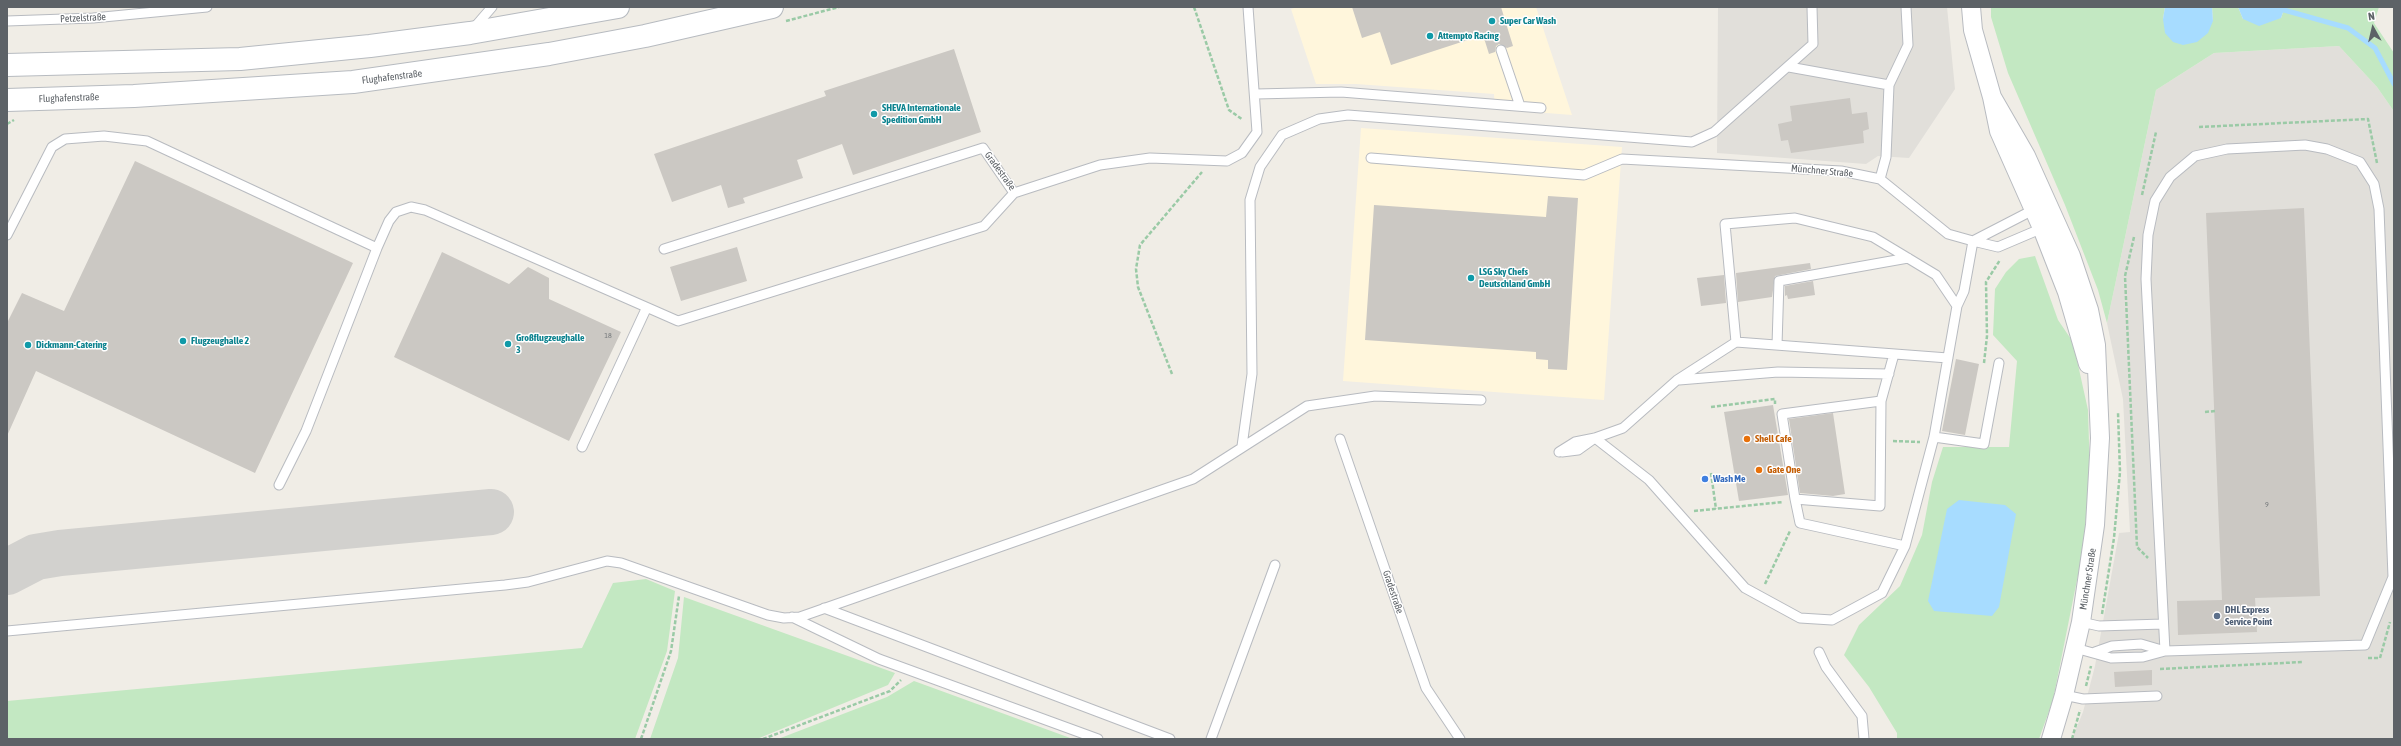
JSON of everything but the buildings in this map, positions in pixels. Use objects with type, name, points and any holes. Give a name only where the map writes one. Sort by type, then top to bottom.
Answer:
[{"type":"main road","points":[[7,65],[240,59],[370,46],[470,32],[618,7]]},
{"type":"main road","name":"Flughafenstraße","points":[[7,100],[134,96],[264,89],[361,81],[549,54],[653,35],[772,7]]},
{"type":"street","name":"Münchner Straße","points":[[1971,7],[1974,30],[1992,97],[1999,131],[2049,225],[2076,318],[2100,415],[2099,483],[2089,576],[2075,648],[2064,695],[2051,739]]},
{"type":"lane","name":"Petzelstraße","points":[[7,21],[93,18],[207,7]]},
{"type":"lane","points":[[470,32],[491,8],[501,7]]},
{"type":"lane","points":[[1248,7],[1256,94],[1257,132]]},
{"type":"lane","points":[[1242,446],[1252,374],[1250,200],[1260,167],[1282,135],[1319,119],[1348,115],[1692,142],[1714,132],[1813,44],[1812,7]]},
{"type":"lane","points":[[1880,179],[1886,157],[1889,85],[1908,45],[1906,7]]},
{"type":"lane","points":[[1501,50],[1520,106]]},
{"type":"lane","points":[[1788,67],[1889,85]]},
{"type":"lane","points":[[1256,94],[1341,92],[1541,108]]},
{"type":"lane","name":"Gradestraße","points":[[664,249],[983,148],[1014,193],[1100,165],[1150,158],[1227,161],[1242,153],[1257,132]]},
{"type":"lane","points":[[7,235],[52,147],[65,139],[104,136],[147,141],[377,248]]},
{"type":"lane","points":[[2075,648],[2095,652],[2111,658],[2143,657],[2165,651],[2365,646],[2393,577],[2378,209],[2374,184],[2360,162],[2327,149],[2305,145],[2227,150],[2195,156],[2170,177],[2154,202],[2148,235],[2146,279],[2165,651]]},
{"type":"lane","name":"Münchner Straße","points":[[1371,158],[1584,175],[1622,159],[1841,171],[1880,179],[1948,234],[1972,241],[1998,247],[2049,225]]},
{"type":"lane","points":[[279,485],[306,431],[377,248],[389,221],[396,212],[411,207],[425,210],[646,309],[678,321],[984,226],[1014,193]]},
{"type":"lane","points":[[1948,358],[1736,342],[1677,380],[1622,428],[1595,438],[1648,480],[1745,588],[1759,596],[1800,618],[1832,620],[1882,594],[1905,546],[1933,440],[1948,358],[1957,306],[1964,291],[1972,241],[2040,206]]},
{"type":"lane","points":[[1736,342],[1725,224],[1795,218],[1873,237],[1936,275],[1957,306]]},
{"type":"lane","points":[[1777,345],[1778,280],[1908,258]]},
{"type":"lane","points":[[582,447],[646,309]]},
{"type":"lane","points":[[1795,500],[1880,506],[1881,401],[1894,354]]},
{"type":"lane","points":[[1933,440],[1984,444],[1999,363]]},
{"type":"lane","points":[[1677,380],[1778,372],[1889,374]]},
{"type":"lane","points":[[7,631],[505,585],[544,578],[606,561],[622,562],[768,615],[792,617],[824,608],[1193,479],[1242,446],[1307,406],[1375,396],[1481,400]]},
{"type":"lane","points":[[1881,401],[1782,414],[1795,500],[1800,523],[1905,546]]},
{"type":"lane","name":"Gradestraße","points":[[1340,439],[1426,688],[1460,739]]},
{"type":"lane","points":[[1211,739],[1275,565]]},
{"type":"lane","points":[[824,608],[1170,739]]},
{"type":"lane","points":[[792,617],[879,659],[1098,739]]},
{"type":"lane","points":[[2081,622],[2099,626],[2164,624]]},
{"type":"lane","points":[[2095,652],[2112,646],[2141,644],[2165,651]]},
{"type":"lane","points":[[1819,652],[1826,667],[1862,716],[1864,739]]},
{"type":"lane","points":[[2064,695],[2083,699],[2156,696]]},
{"type":"path","points":[[1194,7],[1229,110],[1257,132]]},
{"type":"path","points":[[2199,127],[2368,119],[2378,170]]},
{"type":"path","points":[[1172,374],[1138,287],[1136,269],[1140,244],[1211,161]]},
{"type":"path","points":[[1984,366],[1987,336],[1986,282],[1997,262],[2003,258]]},
{"type":"path","points":[[1711,406],[1774,399],[1776,406]]},
{"type":"path","points":[[2205,412],[2215,411]]},
{"type":"path","points":[[1891,440],[1933,440]]},
{"type":"path","points":[[1711,473],[1716,509]]},
{"type":"path","points":[[1677,512],[1795,500]]},
{"type":"path","points":[[1759,596],[1791,529]]},
{"type":"path","points":[[641,739],[671,651],[679,583]]},
{"type":"path","points":[[763,739],[890,691],[910,670]]},
{"type":"shaded area","points":[[1297,7],[1536,7],[1572,115],[1495,109],[1494,94],[1356,84],[1316,84],[1291,9]]},
{"type":"shaded area","points":[[1718,7],[1947,7],[1955,89],[1909,158],[1878,156],[1866,164],[1717,153]]},
{"type":"shaded area","points":[[2339,46],[2377,87],[2393,110],[2394,122],[2394,739],[2072,739],[2083,712],[2095,666],[2119,533],[2130,532],[2123,399],[2107,323],[2156,90],[2214,53]]},
{"type":"shaded area","points":[[1361,128],[1622,147],[1604,400],[1343,381]]},
{"type":"green space","points":[[1991,7],[2165,7],[2163,19],[2213,21],[2212,7],[2238,7],[2243,19],[2281,18],[2285,7],[2379,7],[2374,23],[2394,53],[2394,127],[2393,110],[2377,87],[2339,46],[2214,53],[2156,90],[2107,323],[2098,290],[2065,205],[2008,73],[1991,17]]},
{"type":"green space","points":[[2035,256],[2058,320],[2073,342],[2088,410],[2090,476],[2083,550],[2053,700],[2039,739],[1897,739],[1897,733],[1869,687],[1844,655],[1859,625],[1900,586],[1922,535],[1932,482],[1943,447],[2009,447],[2017,361],[1993,335],[1995,289],[2006,272],[2019,259]]},
{"type":"green space","points":[[646,579],[675,591],[667,651],[635,739],[7,739],[7,701],[582,648],[613,583]]},
{"type":"green space","points":[[684,597],[895,673],[888,685],[757,739],[650,739],[678,658]]},
{"type":"green space","points":[[914,681],[1073,739],[778,739],[887,697]]},
{"type":"water","points":[[2165,7],[2212,7],[2213,21],[2208,33],[2197,42],[2183,45],[2173,42],[2165,33],[2163,19]]},
{"type":"water","points":[[2238,7],[2285,7],[2281,18],[2259,26],[2243,19]]},
{"type":"water","points":[[1959,500],[2005,505],[2016,514],[1999,607],[1992,616],[1934,611],[1928,601],[1947,509]]},
{"type":"waterway","points":[[2284,10],[2348,28],[2375,48],[2394,84]]},
{"type":"taxiway","points":[[7,572],[36,557],[60,553],[491,512]]},
{"type":"place","name":"Super Car Wash","points":[[1492,21]]},
{"type":"place","name":"Attempto Racing","points":[[1430,36]]},
{"type":"place","name":"SHEVA Internationale Spedition GmbH","points":[[874,114]]},
{"type":"place","name":"LSG Sky Chefs Deutschland GmbH","points":[[1471,278]]},
{"type":"place","name":"Flugzeughalle 2","points":[[183,341]]},
{"type":"place","name":"Großflugzeughalle 3","points":[[508,344]]},
{"type":"place","name":"Dickmann-Catering","points":[[28,345]]},
{"type":"place","name":"Shell Cafe","points":[[1747,439]]},
{"type":"place","name":"Gate One","points":[[1759,470]]},
{"type":"place","name":"Wash Me","points":[[1705,479]]},
{"type":"place","name":"DHL Express Service Point","points":[[2217,616]]}]
